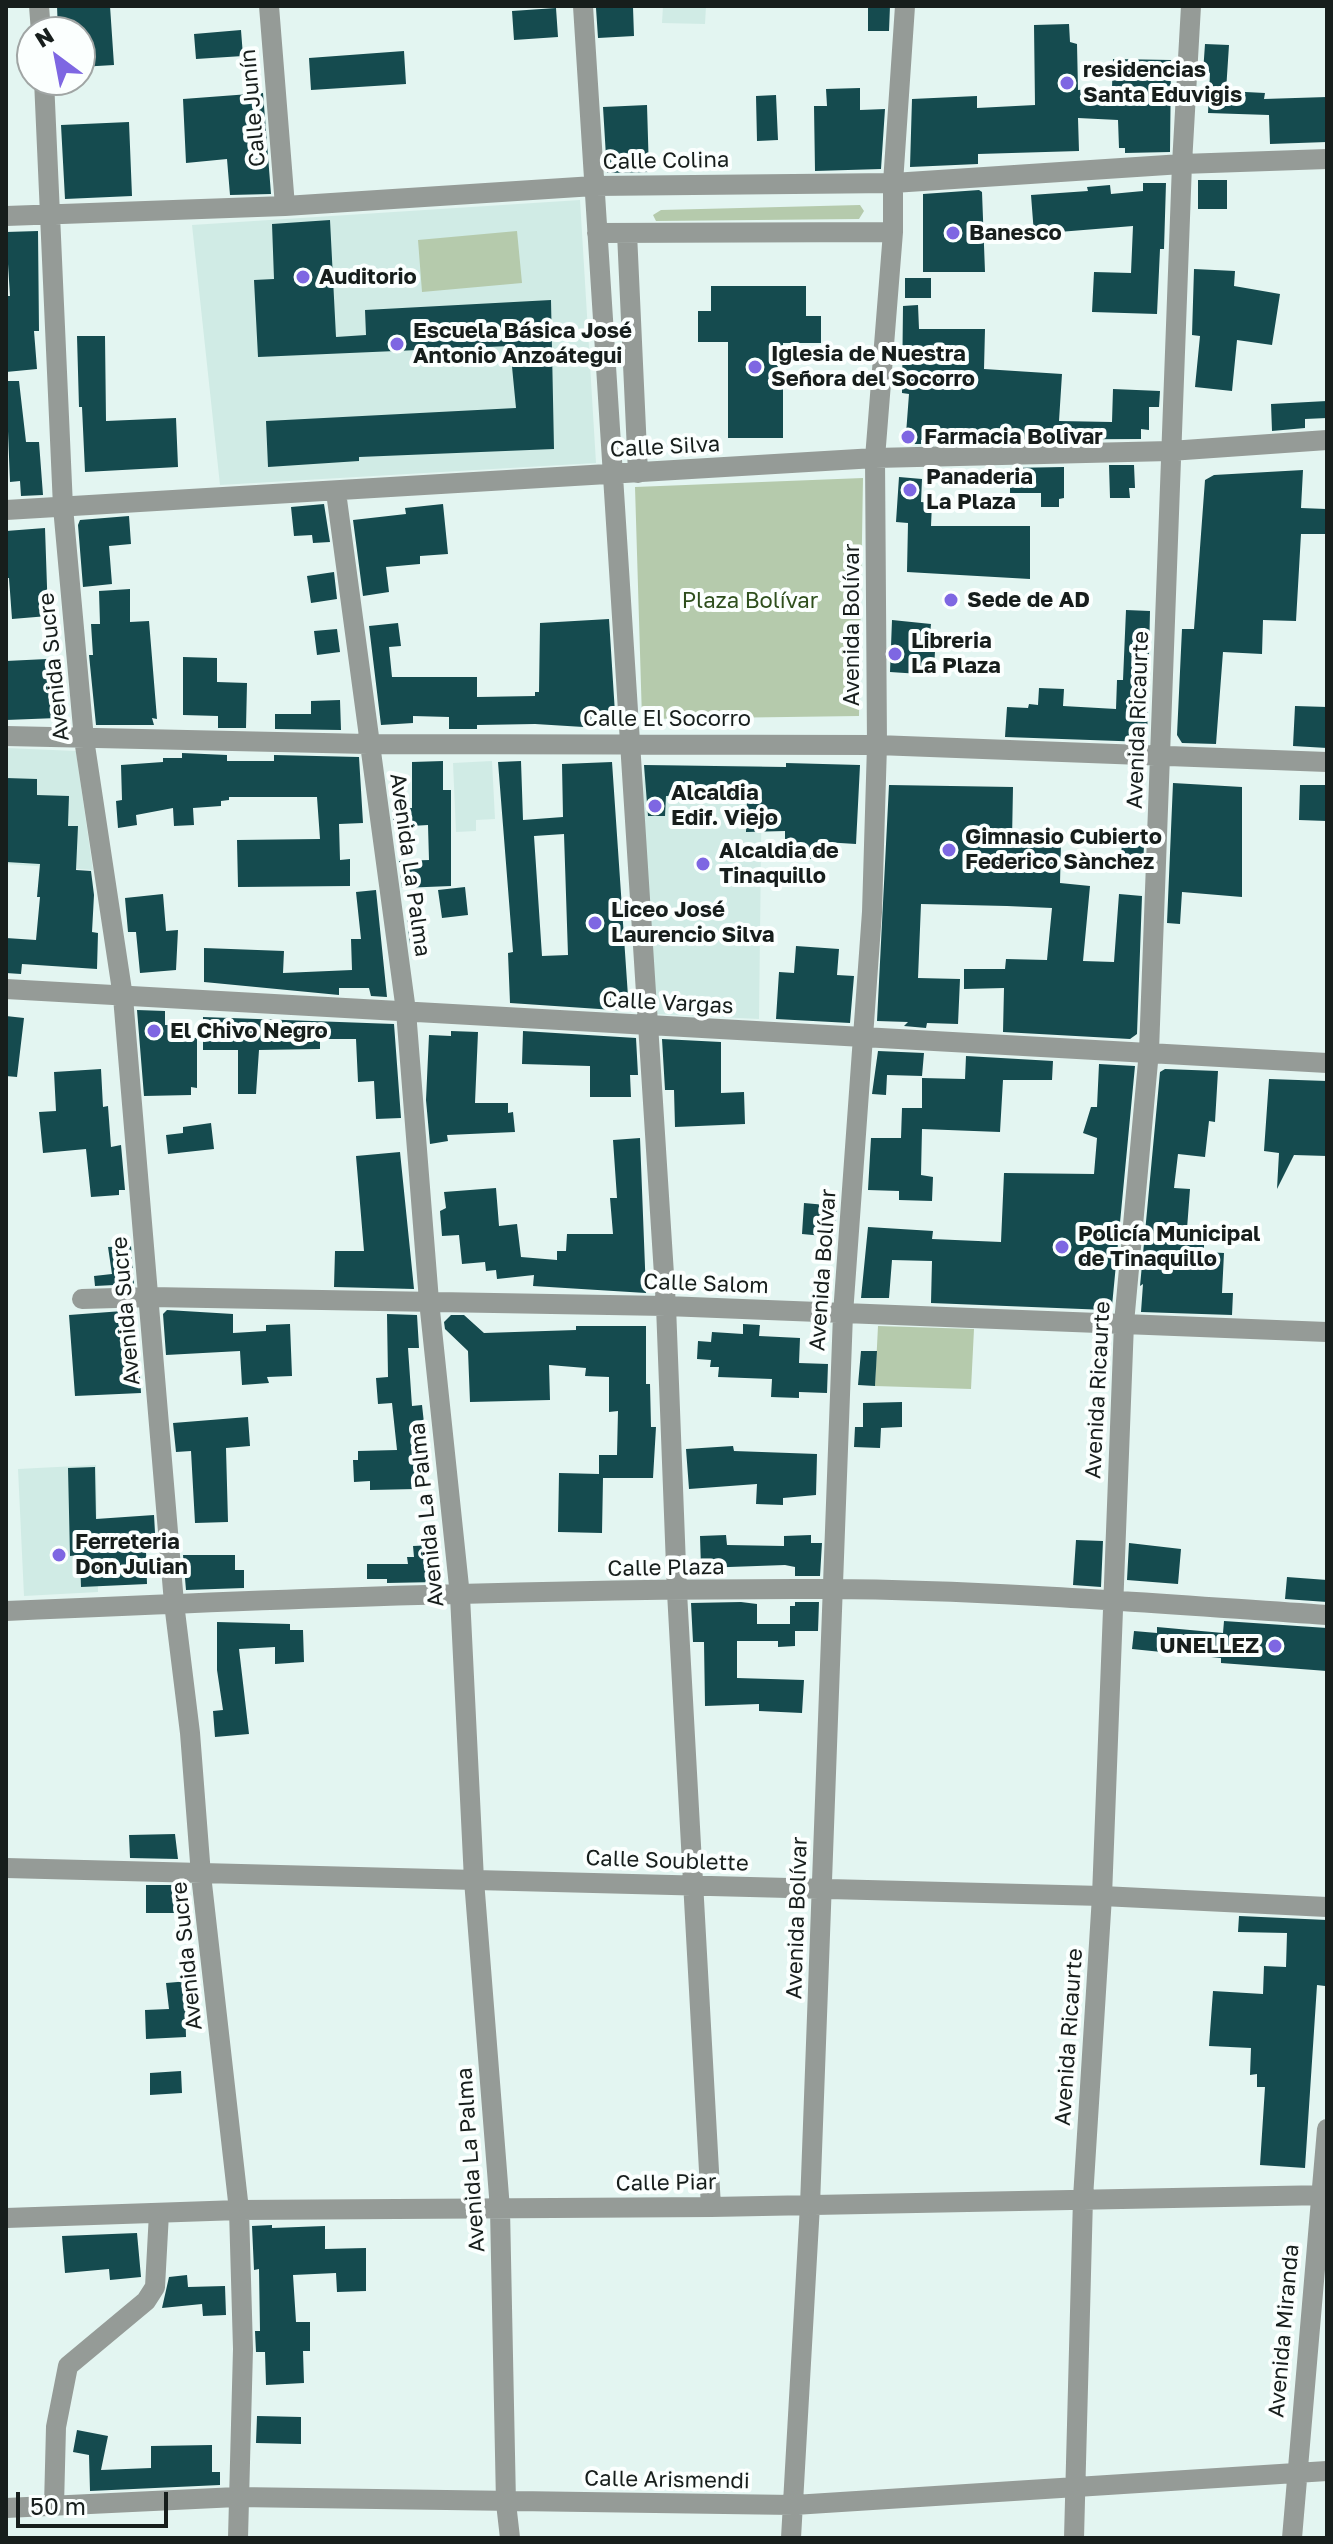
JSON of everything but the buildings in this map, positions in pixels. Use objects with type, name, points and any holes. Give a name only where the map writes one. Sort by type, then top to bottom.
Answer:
[{"type":"street","name":"Calle Junín","points":[[269,6],[285,206]]},
{"type":"street","points":[[583,6],[666,1306],[677,1592],[711,2207]]},
{"type":"street","name":"Avenida Bolívar","points":[[791,2538],[810,2205],[843,1314],[865,1038],[877,745],[875,458],[893,232],[893,183],[905,6]]},
{"type":"street","name":"Avenida Ricaurte","points":[[1074,2538],[1083,2198],[1102,1896],[1124,1323],[1149,1051],[1162,758],[1170,451],[1191,6]]},
{"type":"street","name":"Avenida Sucre","points":[[45,96],[63,507],[84,739],[123,997],[174,1603],[239,2210],[243,2349],[238,2538]]},
{"type":"street","name":"Calle Colina","points":[[6,216],[285,206],[594,186],[893,183],[1182,164],[1327,159]]},
{"type":"street","points":[[597,233],[893,232]]},
{"type":"street","points":[[627,233],[638,473]]},
{"type":"street","name":"Calle Silva","points":[[6,510],[875,458],[1170,451],[1327,440]]},
{"type":"street","name":"Avenida La Palma","points":[[336,492],[406,1011],[429,1301],[460,1596],[474,1880],[500,2209],[506,2503],[510,2538]]},
{"type":"street","name":"Calle El Socorro","points":[[6,736],[368,744],[631,742],[877,745],[1327,762]]},
{"type":"street","name":"Calle Vargas","points":[[6,989],[1327,1063]]},
{"type":"street","name":"Calle Salom","points":[[82,1299],[150,1297],[666,1306],[1327,1332]]},
{"type":"street","name":"Calle Plaza","points":[[6,1611],[174,1603],[832,1589],[1113,1600],[1327,1615]]},
{"type":"street","name":"Calle Soublette","points":[[6,1868],[1102,1896],[1327,1907]]},
{"type":"street","name":"Avenida Miranda","points":[[1292,2538],[1324,2195],[1327,2129]]},
{"type":"street","name":"Calle Piar","points":[[6,2218],[239,2210],[711,2207],[1324,2195]]},
{"type":"street","points":[[54,2506],[56,2427],[68,2366],[146,2301],[155,2287],[159,2213]]},
{"type":"street","name":"Calle Arismendi","points":[[6,2508],[237,2497],[794,2505],[1327,2471]]},
{"type":"shaded area","points":[[663,6],[706,6],[705,24],[662,23]]},
{"type":"shaded area","name":"Escuela Básica José Antonio Anzoátegui","points":[[580,200],[596,463],[220,485],[192,225]]},
{"type":"shaded area","points":[[6,748],[76,751],[93,870],[6,864]]},
{"type":"shaded area","points":[[492,761],[495,819],[476,820],[476,831],[456,832],[453,763]]},
{"type":"shaded area","points":[[644,765],[762,766],[759,1019],[656,1014],[643,816]]},
{"type":"shaded area","name":"Ferreteria Don Julian","points":[[96,1465],[98,1592],[24,1596],[18,1469]]},
{"type":"green space","points":[[860,205],[864,211],[859,219],[656,221],[653,215],[661,210]]},
{"type":"green space","points":[[517,231],[522,283],[422,292],[418,240]]},
{"type":"green space","name":"Plaza Bolívar","points":[[863,478],[859,716],[642,719],[635,487]]},
{"type":"green space","points":[[878,1326],[974,1329],[971,1389],[875,1386]]},
{"type":"place","name":"residencias Santa Eduvigis","points":[[1067,83]]},
{"type":"place","name":"Banesco","points":[[953,233]]},
{"type":"place","name":"Auditorio","points":[[303,277]]},
{"type":"place","name":"Escuela Básica José Antonio Anzoátegui","points":[[397,344]]},
{"type":"place","name":"Iglesia de Nuestra Señora del Socorro","points":[[755,367]]},
{"type":"place","name":"Farmacia Bolivar","points":[[908,437]]},
{"type":"place","name":"Panaderia La Plaza","points":[[910,490]]},
{"type":"place","name":"Sede de AD","points":[[951,600]]},
{"type":"place","name":"Libreria La Plaza","points":[[895,654]]},
{"type":"place","name":"Alcaldia Edif. Viejo","points":[[655,806]]},
{"type":"place","name":"Gimnasio Cubierto Federico Sànchez","points":[[949,850]]},
{"type":"place","name":"Alcaldia de Tinaquillo","points":[[703,864]]},
{"type":"place","name":"Liceo José Laurencio Silva","points":[[595,923]]},
{"type":"place","name":"El Chivo Negro","points":[[154,1031]]},
{"type":"place","name":"Policía Municipal de Tinaquillo","points":[[1062,1247]]},
{"type":"place","name":"Ferreteria Don Julian","points":[[59,1555]]},
{"type":"place","name":"UNELLEZ","points":[[1275,1646]]}]
